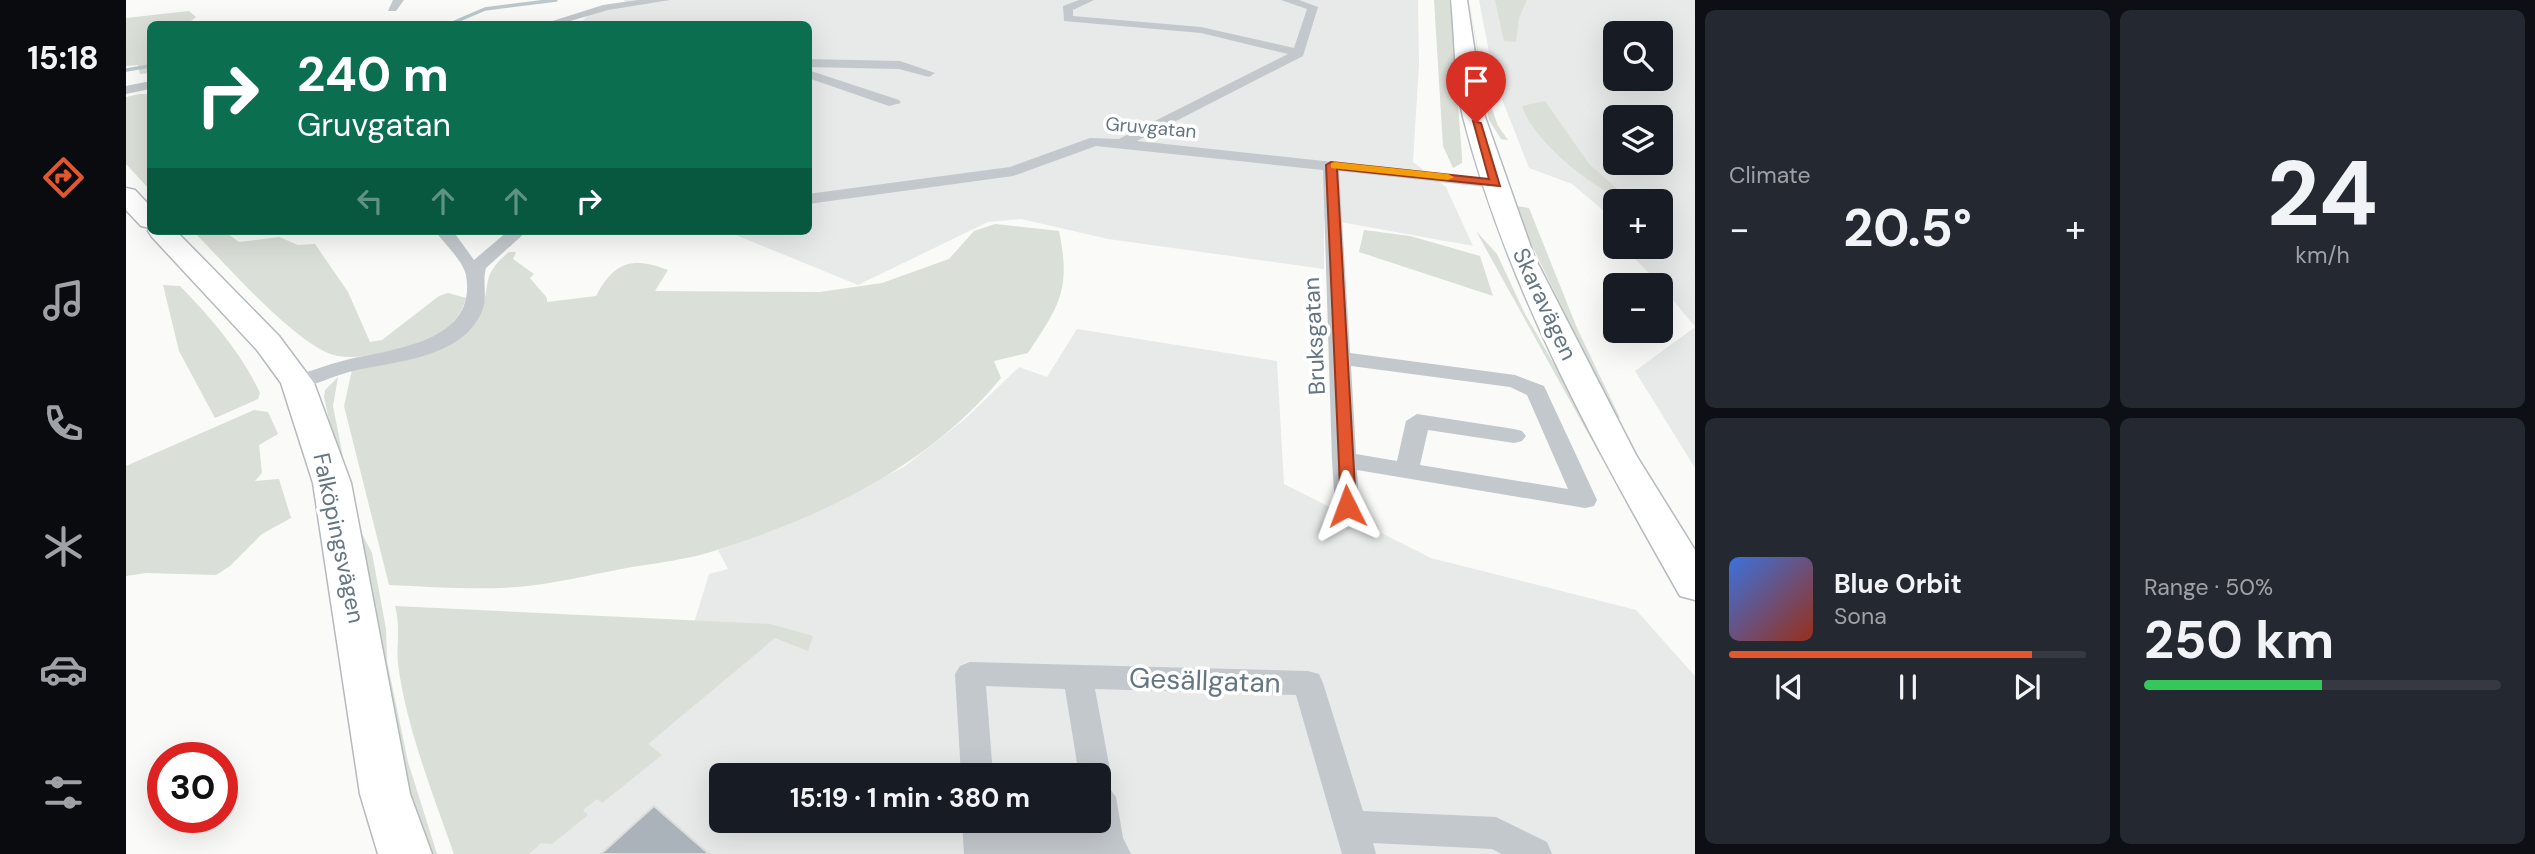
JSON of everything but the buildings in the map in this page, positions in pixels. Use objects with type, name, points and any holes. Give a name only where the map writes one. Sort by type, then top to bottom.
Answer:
[{"type":"main road","name":"Skaravägen","points":[[1459,0],[1473,114],[1520,256],[1618,455],[1695,585]]},
{"type":"main road","points":[[126,195],[147,217]]},
{"type":"main road","name":"Falköpingsvägen","points":[[165,235],[268,343],[297,383],[332,483],[385,794],[405,854]]},
{"type":"street","points":[[565,21],[607,7],[637,1],[665,0]]},
{"type":"street","points":[[1089,0],[1067,8],[1068,19],[1200,30],[1299,53]]},
{"type":"street","points":[[1124,142],[1299,53],[1313,7],[1286,0]]},
{"type":"street","points":[[812,63],[865,62],[900,65],[929,73]]},
{"type":"street","points":[[812,78],[850,71],[865,62]]},
{"type":"street","points":[[812,78],[894,103]]},
{"type":"street","points":[[126,90],[147,86]]},
{"type":"street","name":"Gruvgatan","points":[[812,198],[1013,171],[1083,144],[1124,142],[1496,183]]},
{"type":"street","name":"Bruksgatan","points":[[1331,165],[1347,506]]},
{"type":"street","points":[[297,383],[341,368],[416,351],[445,338],[463,324],[475,308],[477,293],[474,272],[447,235]]},
{"type":"street","points":[[474,272],[514,235]]},
{"type":"street","points":[[1340,358],[1515,381],[1536,391],[1585,500],[1344,460]]},
{"type":"street","points":[[1406,470],[1417,421],[1514,436]]},
{"type":"street","points":[[976,763],[970,674],[1079,676],[1093,763]]},
{"type":"street","name":"Gesällgatan","points":[[1079,676],[1308,683],[1355,840],[1496,833],[1535,854]]},
{"type":"street","points":[[980,842],[1111,849]]},
{"type":"shaded area","points":[[624,0],[1418,0],[1419,64],[1413,162],[1446,187],[1473,246],[1324,219],[1324,269],[1108,239],[1021,219],[988,222],[858,285],[736,235],[812,235],[812,21],[583,21],[588,15],[626,5]]},
{"type":"shaded area","points":[[1434,0],[1449,0],[1451,12],[1462,157],[1462,163],[1453,168],[1443,146]]},
{"type":"shaded area","points":[[1469,0],[1485,89],[1498,126],[1508,140],[1501,139],[1489,120]]},
{"type":"shaded area","points":[[1479,0],[1695,0],[1695,327],[1673,300],[1673,273],[1649,273],[1635,259],[1673,259],[1673,189],[1603,189],[1603,210],[1572,184],[1529,168],[1494,79]]},
{"type":"shaded area","points":[[1495,0],[1527,0],[1519,18],[1516,42],[1504,41]]},
{"type":"shaded area","points":[[189,11],[196,17],[191,21],[147,21],[147,73],[140,74],[138,65],[126,66],[126,18]]},
{"type":"shaded area","points":[[147,94],[147,187],[126,164],[126,97]]},
{"type":"shaded area","points":[[1545,101],[1589,164],[1617,189],[1601,188],[1568,164],[1538,134],[1522,106]]},
{"type":"shaded area","points":[[1517,206],[1529,208],[1577,328],[1620,418],[1615,417],[1521,223]]},
{"type":"shaded area","points":[[995,224],[1059,231],[1064,268],[1055,309],[1028,353],[994,361],[1001,378],[973,409],[942,437],[873,483],[798,520],[720,549],[683,559],[517,587],[389,585],[344,406],[352,370],[414,356],[478,317],[489,276],[509,252],[516,252],[513,259],[534,274],[530,278],[547,298],[547,302],[596,296],[617,269],[634,263],[668,270],[655,291],[820,292],[882,283],[949,259],[974,231]]},
{"type":"shaded area","points":[[1364,230],[1410,236],[1480,256],[1493,296],[1359,252]]},
{"type":"shaded area","points":[[1476,231],[1497,254],[1524,312],[1606,455],[1600,455]]},
{"type":"shaded area","points":[[197,235],[229,235],[239,242],[279,237],[298,245],[315,244],[348,292],[370,342],[382,340],[439,296],[448,293],[466,298],[463,308],[451,324],[427,341],[373,354],[338,356],[303,338],[242,282]]},
{"type":"shaded area","points":[[163,285],[180,286],[214,323],[252,378],[260,393],[258,399],[215,418],[179,351]]},
{"type":"shaded area","points":[[1695,327],[1695,468],[1635,371]]},
{"type":"shaded area","points":[[1077,329],[1277,361],[1284,484],[1431,558],[1636,610],[1695,676],[1695,854],[528,854],[694,623],[709,574],[728,569],[718,550],[793,521],[904,467],[966,418],[1019,367],[1047,377]]},
{"type":"shaded area","points":[[338,377],[333,406],[343,457],[360,530],[372,553],[386,629],[387,661],[408,762],[437,854],[428,854],[415,818],[378,662],[379,631],[365,557],[353,530],[324,397],[325,390]]},
{"type":"shaded area","points":[[254,410],[268,412],[278,434],[259,445],[262,473],[255,481],[279,479],[291,518],[262,534],[230,566],[216,575],[146,573],[126,576],[126,466]]},
{"type":"shaded area","points":[[395,606],[770,624],[813,636],[808,651],[775,638],[648,744],[662,755],[602,803],[597,799],[583,810],[588,815],[552,844],[541,843],[529,854],[454,854],[407,712],[398,664],[398,622]]},
{"type":"waterway","points":[[457,21],[485,9],[556,0]]},
{"type":"waterway","points":[[126,70],[147,66]]},
{"type":"slow traffic","points":[[1335,165],[1448,177]]},
{"type":"route","points":[[1347,506],[1331,165],[1496,183],[1476,123]]}]
